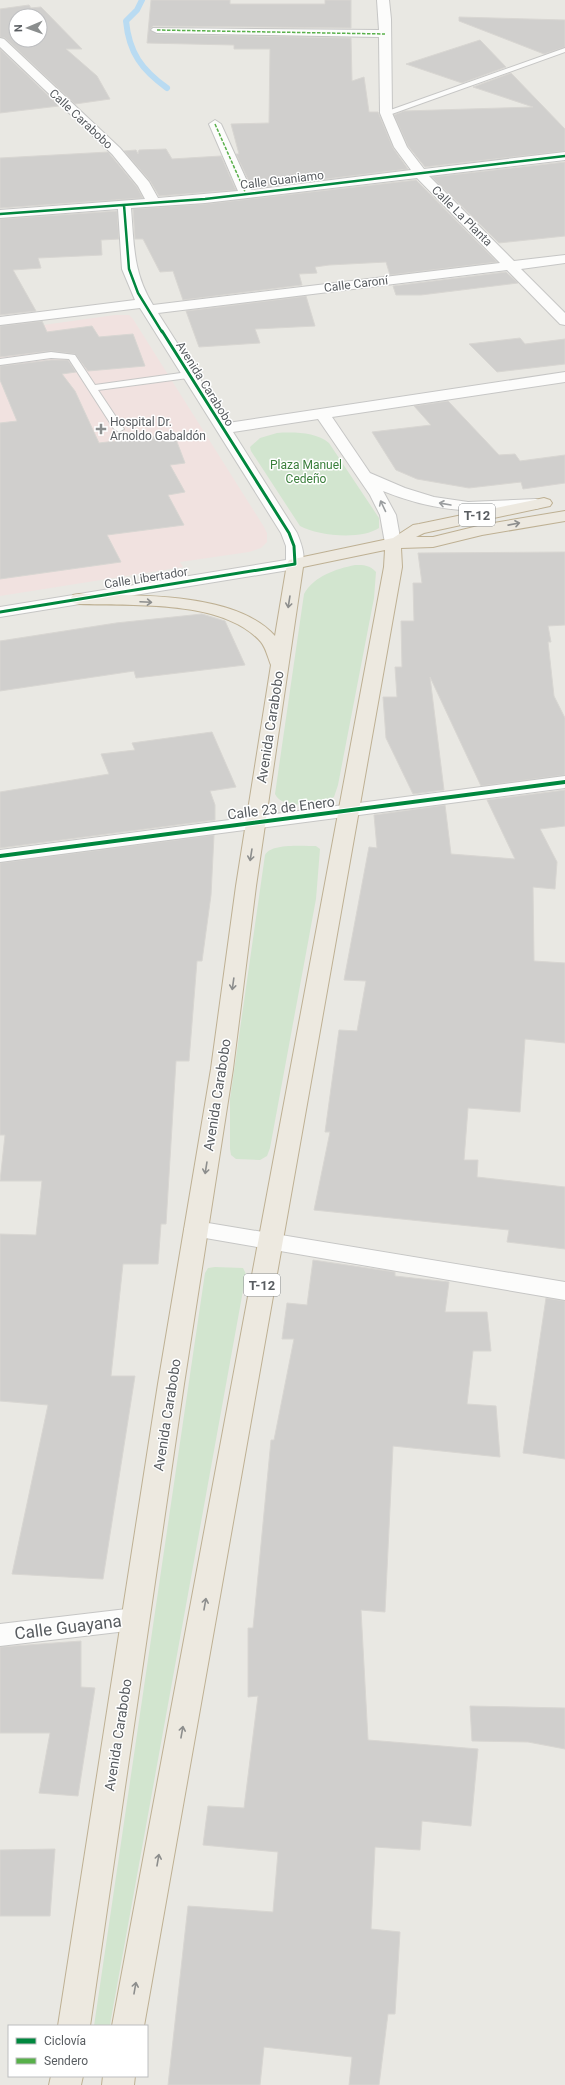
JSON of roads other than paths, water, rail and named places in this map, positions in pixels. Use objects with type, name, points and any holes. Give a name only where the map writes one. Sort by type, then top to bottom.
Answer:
[{"type":"highway","name":"T-12","points":[[393,543],[419,529],[540,504],[565,501]]},
{"type":"highway","name":"T-12","points":[[295,564],[393,543],[433,542],[482,530],[565,516]]},
{"type":"highway","name":"T-12","points":[[128,2025],[393,567],[393,543]]},
{"type":"highway","name":"Avenida Carabobo","points":[[74,2025],[135,1619],[222,1069],[256,823],[295,564]]},
{"type":"highway","points":[[79,599],[187,605],[226,613],[256,628],[268,638],[280,666]]},
{"type":"street","name":"Calle La Planta","points":[[383,0],[386,113],[389,125],[420,174],[565,321]]},
{"type":"street","points":[[157,30],[385,34]]},
{"type":"street","name":"Calle Carabobo","points":[[0,41],[116,151],[144,185],[154,203]]},
{"type":"street","points":[[216,124],[246,194]]},
{"type":"street","name":"Calle Guaniamo","points":[[0,214],[154,203],[246,194],[565,156]]},
{"type":"street","name":"Avenida Carabobo","points":[[124,205],[129,269],[132,281],[188,375],[289,532],[294,546],[295,564]]},
{"type":"street","name":"Calle Caroní","points":[[0,321],[565,259]]},
{"type":"street","points":[[222,429],[565,377]]},
{"type":"street","points":[[321,413],[378,495],[388,515],[393,543]]},
{"type":"street","points":[[365,476],[387,487],[410,495],[459,507],[540,504]]},
{"type":"street","name":"Calle Libertador","points":[[0,612],[295,564]]},
{"type":"street","name":"Calle 23 de Enero","points":[[0,856],[565,782]]},
{"type":"street","points":[[196,1230],[565,1291]]},
{"type":"street","name":"Calle Guayana","points":[[0,1635],[135,1619]]},
{"type":"lane","points":[[386,113],[565,50]]},
{"type":"lane","points":[[0,362],[51,355],[68,355],[76,361],[119,429]]},
{"type":"lane","points":[[94,388],[188,375]]},
{"type":"waterway","points":[[142,0],[137,10],[126,21],[130,42],[138,60],[150,74],[167,88]]},
{"type":"place","name":"Hospital Dr. Arnoldo Gabaldón","points":[[101,429]]},
{"type":"park label","name":"Plaza Manuel Cedeño","points":[[306,472]]}]
